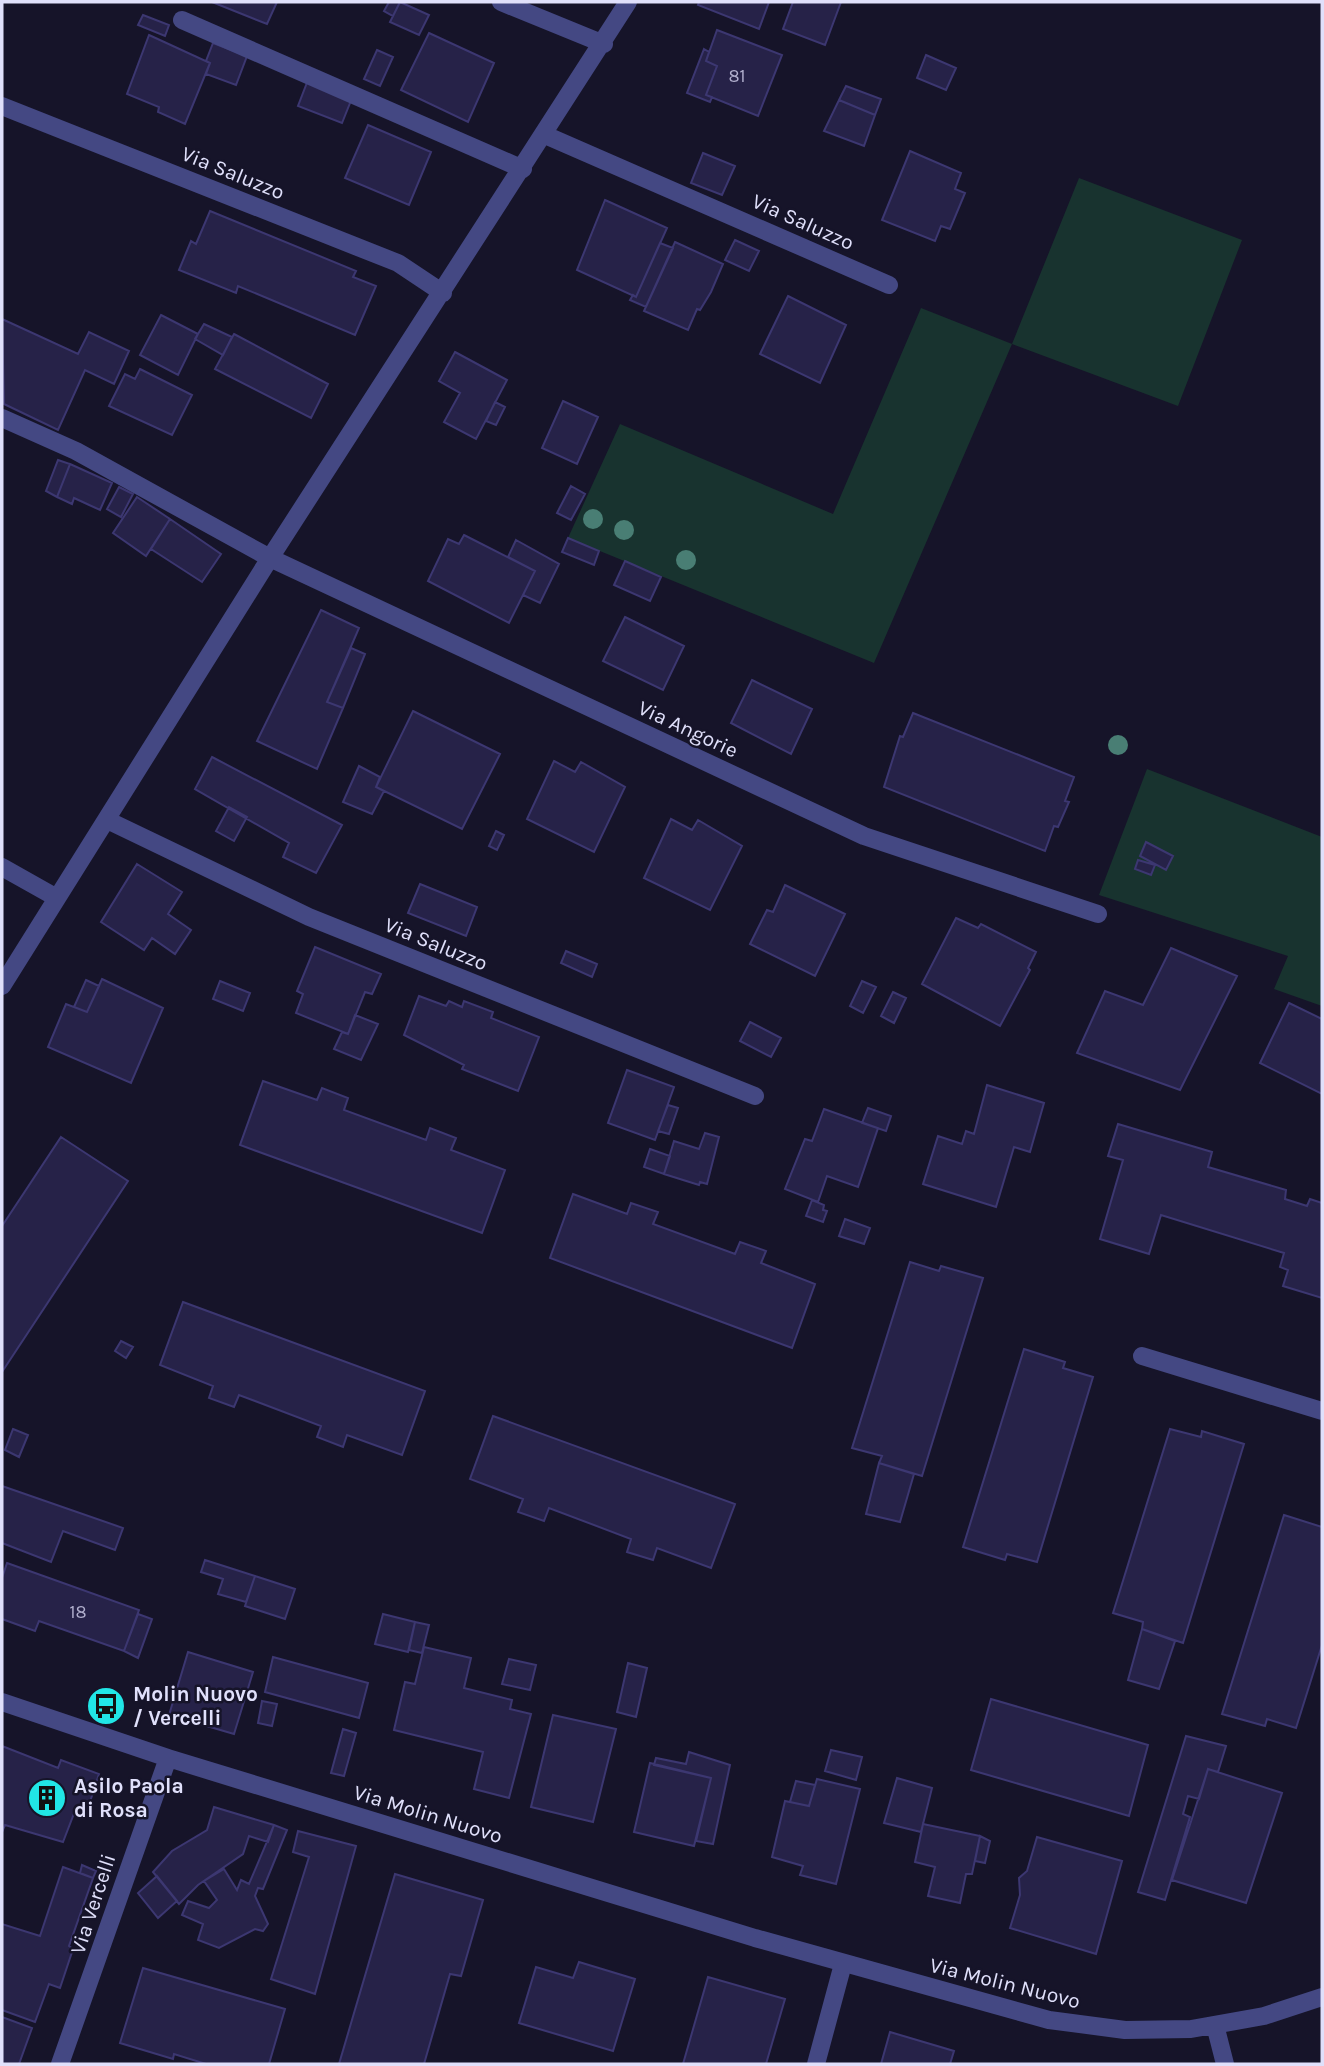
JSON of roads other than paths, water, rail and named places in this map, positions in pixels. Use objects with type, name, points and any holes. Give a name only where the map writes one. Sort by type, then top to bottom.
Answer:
[{"type":"street","points":[[502,2],[604,44]]},
{"type":"street","points":[[604,44],[619,2]]},
{"type":"street","points":[[2,986],[270,558],[604,44],[628,2]]},
{"type":"street","points":[[182,20],[523,169]]},
{"type":"street","name":"Via Saluzzo","points":[[2,106],[398,263],[443,293]]},
{"type":"street","name":"Via Saluzzo","points":[[545,135],[889,285]]},
{"type":"street","points":[[2,418],[76,451],[270,558]]},
{"type":"street","name":"Via Angorie","points":[[270,558],[864,836],[1098,914]]},
{"type":"street","name":"Via Saluzzo","points":[[107,820],[309,917],[755,1096]]},
{"type":"street","points":[[2,867],[57,898]]},
{"type":"street","points":[[1142,1356],[1322,1411]]},
{"type":"street","name":"Via Molin Nuovo","points":[[2,1702],[168,1758],[843,1964],[1062,2022],[1152,2031],[1215,2025],[1264,2016],[1322,1997]]},
{"type":"street","name":"Via Vercelli","points":[[60,2064],[168,1758]]},
{"type":"street","points":[[816,2064],[843,1964]]},
{"type":"street","points":[[1215,2025],[1225,2064]]},
{"type":"place","name":"Molin Nuovo / Vercelli","points":[[106,1706]]},
{"type":"place","name":"Asilo Paola di Rosa","points":[[47,1798]]}]
